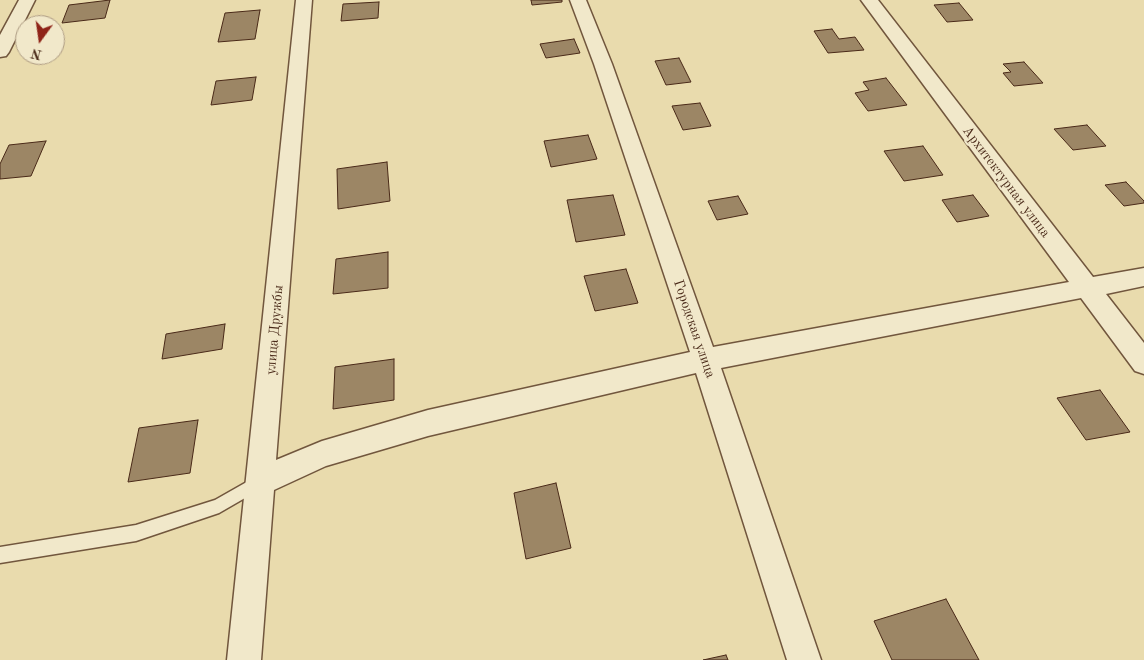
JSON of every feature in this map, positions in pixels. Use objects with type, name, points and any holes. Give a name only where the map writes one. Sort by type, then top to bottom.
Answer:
[{"type":"street","points":[[0,52],[28,0]]},
{"type":"street","name":"улица Дружбы","points":[[244,660],[262,481],[304,0]]},
{"type":"street","name":"Городская улица","points":[[578,0],[603,64],[705,360],[804,660]]},
{"type":"street","name":"Архитектурная улица","points":[[869,0],[1144,364]]},
{"type":"street","points":[[262,481],[322,454],[428,423],[705,360],[1144,277]]},
{"type":"lane","points":[[0,554],[136,533],[219,506],[262,481]]},
{"type":"building","points":[[110,0],[105,18],[65,23],[65,15],[69,5]]},
{"type":"building","points":[[531,0],[562,0],[562,2],[532,5]]},
{"type":"building","points":[[379,2],[378,18],[341,21],[343,4]]},
{"type":"building","points":[[959,3],[973,20],[947,22],[934,5]]},
{"type":"building","points":[[260,10],[255,39],[218,42],[225,13]]},
{"type":"building","points":[[832,29],[839,39],[855,37],[864,50],[828,53],[814,31]]},
{"type":"building","points":[[574,39],[580,53],[546,58],[540,44]]},
{"type":"building","points":[[679,58],[691,82],[666,85],[655,61]]},
{"type":"building","points":[[1024,62],[1043,83],[1014,86],[1003,73],[1011,72],[1003,64]]},
{"type":"building","points":[[256,77],[252,100],[211,105],[216,81]]},
{"type":"building","points":[[886,78],[907,105],[868,111],[855,93],[869,90],[863,82]]},
{"type":"building","points":[[700,103],[711,126],[683,130],[672,106]]},
{"type":"building","points":[[1087,125],[1106,146],[1073,150],[1054,129]]},
{"type":"building","points":[[588,135],[597,159],[551,167],[544,141]]},
{"type":"building","points":[[46,141],[31,176],[0,179],[0,164],[9,145]]},
{"type":"building","points":[[923,146],[943,175],[904,181],[884,151]]},
{"type":"building","points":[[387,162],[390,201],[338,209],[337,169]]},
{"type":"building","points":[[1126,182],[1144,203],[1124,206],[1105,185]]},
{"type":"building","points":[[613,195],[625,235],[576,242],[567,200]]},
{"type":"building","points":[[973,195],[989,216],[957,222],[942,200]]},
{"type":"building","points":[[738,196],[748,214],[717,220],[708,201]]},
{"type":"building","points":[[388,252],[388,288],[333,294],[336,259]]},
{"type":"building","points":[[626,269],[638,303],[595,311],[584,276]]},
{"type":"building","points":[[225,324],[222,349],[162,359],[166,334]]},
{"type":"building","points":[[394,359],[394,400],[333,409],[335,367]]},
{"type":"building","points":[[1100,390],[1130,432],[1086,440],[1057,398]]},
{"type":"building","points":[[198,420],[190,473],[128,482],[139,428]]},
{"type":"building","points":[[556,483],[571,548],[526,559],[514,493]]},
{"type":"building","points":[[946,599],[979,660],[892,660],[874,621]]},
{"type":"building","points":[[726,655],[728,660],[703,660]]}]
